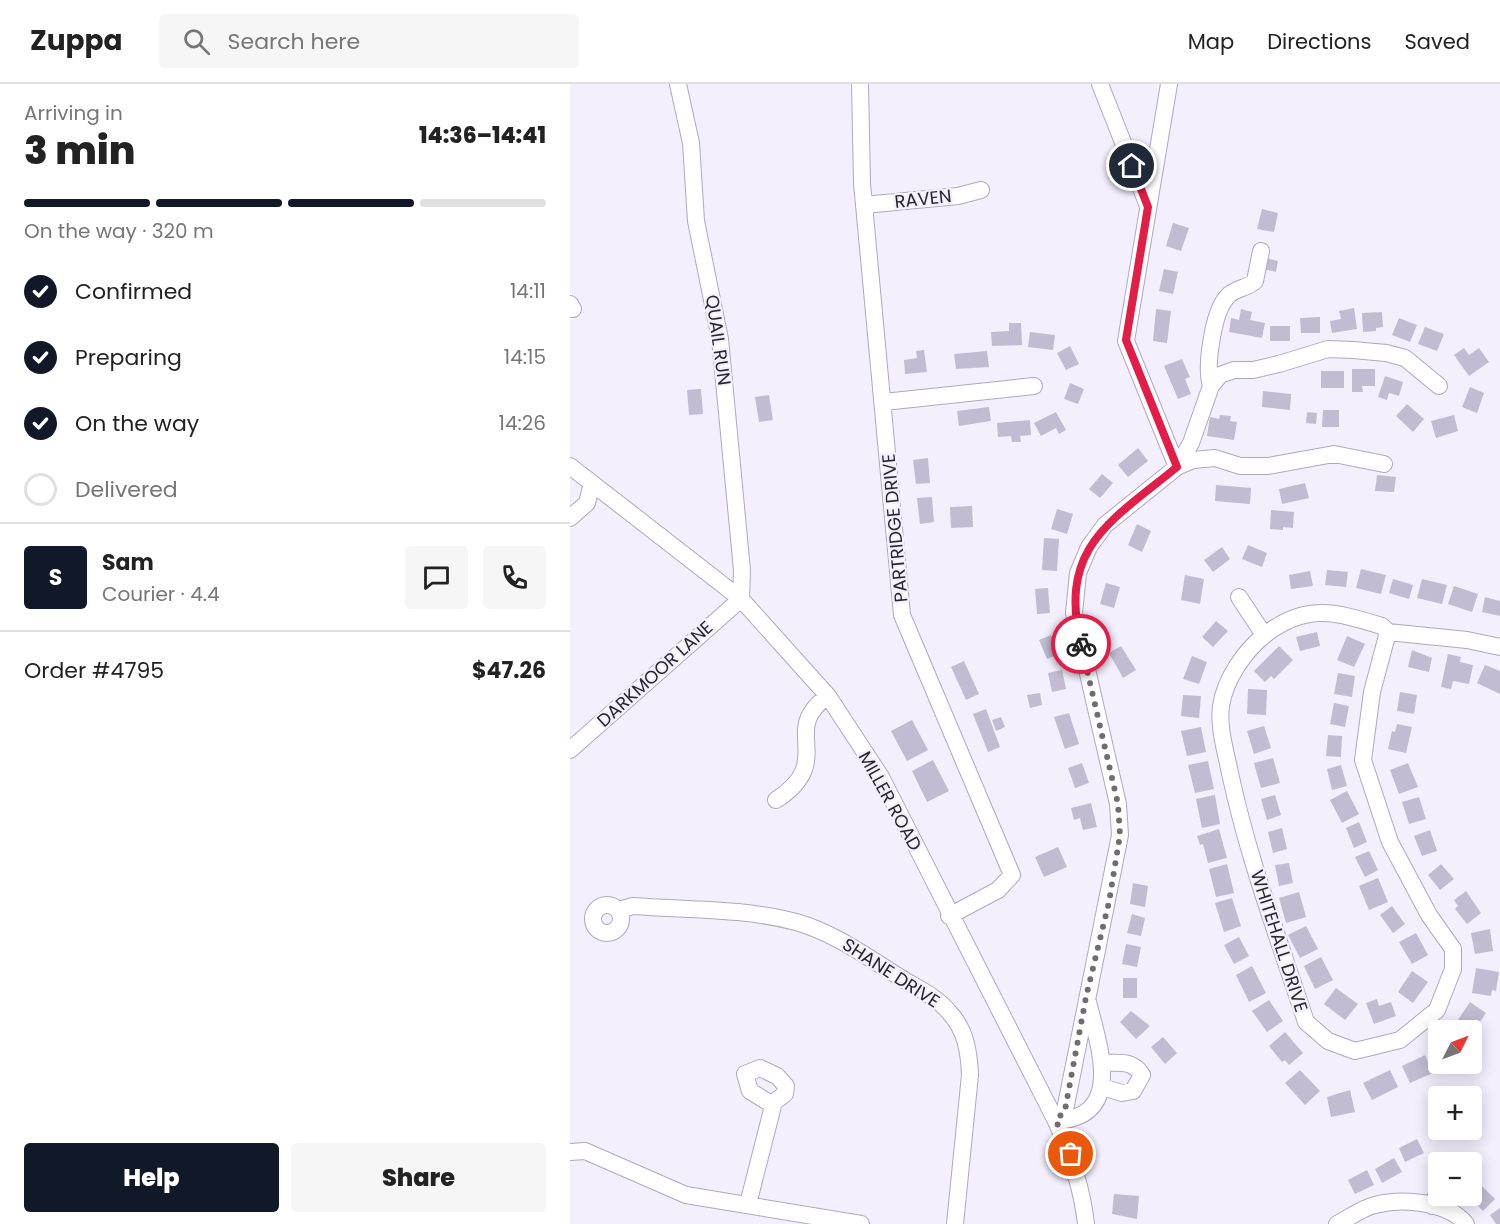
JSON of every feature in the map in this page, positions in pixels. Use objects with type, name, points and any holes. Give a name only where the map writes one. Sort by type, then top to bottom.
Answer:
[{"type":"street","name":"QUAIL RUN","points":[[678,84],[690,143],[696,221],[720,339],[742,570],[741,599]]},
{"type":"street","name":"PARTRIDGE DRIVE","points":[[860,84],[864,205],[902,615],[1011,875],[998,890],[950,916]]},
{"type":"street","points":[[1100,84],[1148,207]]},
{"type":"street","points":[[1169,84],[1126,340],[1177,467]]},
{"type":"street","name":"RAVEN","points":[[864,205],[958,196],[981,190]]},
{"type":"street","points":[[1210,387],[1208,361],[1221,304],[1228,295],[1255,281],[1261,250]]},
{"type":"street","points":[[1177,467],[1191,443],[1210,387],[1220,375],[1234,370],[1253,370],[1328,349],[1386,353],[1405,358],[1439,386]]},
{"type":"street","points":[[884,402],[1034,386]]},
{"type":"street","points":[[1056,1121],[1065,1110],[1086,997],[1109,902],[1120,835],[1118,804],[1074,614],[1078,573],[1089,547],[1105,525],[1177,467],[1193,460],[1215,458],[1240,466],[1268,466],[1334,454],[1384,464]]},
{"type":"street","name":"MILLER ROAD","points":[[570,466],[741,599],[828,696],[881,777],[1056,1121],[1071,1154],[1084,1200],[1086,1224]]},
{"type":"street","points":[[570,518],[586,503],[592,483]]},
{"type":"street","points":[[1239,597],[1264,635]]},
{"type":"street","name":"DARKMOOR LANE","points":[[570,750],[741,599]]},
{"type":"street","name":"WHITEHALL DRIVE","points":[[1388,632],[1372,692],[1363,760],[1390,842],[1429,915],[1453,949],[1453,969],[1437,1010],[1419,1027],[1400,1040],[1355,1051],[1328,1041],[1306,1022],[1238,808],[1224,745],[1221,706],[1227,684],[1245,654],[1264,635],[1302,614],[1330,612],[1382,626],[1388,632],[1467,640],[1500,647]]},
{"type":"street","points":[[776,800],[790,791],[804,773],[808,757],[808,719],[813,710],[828,696]]},
{"type":"street","name":"SHANE DRIVE","points":[[619,910],[633,906],[750,914],[796,922],[833,936],[928,995],[949,1011],[962,1031],[969,1050],[970,1075],[955,1224]]},
{"type":"street","points":[[1056,1121],[1071,1120],[1085,1112],[1096,1102],[1101,1087],[1103,1063],[1086,997]]},
{"type":"street","points":[[1101,1087],[1122,1093],[1133,1091],[1143,1075],[1137,1066],[1128,1062],[1103,1063]]},
{"type":"street","points":[[748,1204],[774,1102]]},
{"type":"street","points":[[570,1152],[585,1151],[687,1195],[861,1224]]},
{"type":"street","points":[[1337,1224],[1374,1205],[1428,1200]]},
{"type":"street","points":[[1445,1206],[1466,1224]]},
{"type":"building","points":[[1262,209],[1278,213],[1274,232],[1257,229]]},
{"type":"building","points":[[1173,223],[1189,228],[1181,251],[1166,246]]},
{"type":"building","points":[[1266,258],[1278,261],[1276,272],[1263,269]]},
{"type":"building","points":[[1164,269],[1178,272],[1173,294],[1159,291]]},
{"type":"building","points":[[1354,308],[1357,329],[1332,333],[1330,321],[1341,319],[1339,311]]},
{"type":"building","points":[[1156,309],[1171,311],[1167,343],[1153,341]]},
{"type":"building","points":[[1241,309],[1252,312],[1250,320],[1265,323],[1262,338],[1229,332],[1231,318],[1239,320]]},
{"type":"building","points":[[1382,312],[1383,327],[1376,328],[1376,331],[1363,332],[1362,313]]},
{"type":"building","points":[[1320,317],[1320,333],[1301,333],[1300,318]]},
{"type":"building","points":[[1399,318],[1417,325],[1410,342],[1392,335]]},
{"type":"building","points":[[1009,323],[1021,323],[1022,345],[992,346],[991,332],[1009,331]]},
{"type":"building","points":[[1270,326],[1290,326],[1290,341],[1270,341]]},
{"type":"building","points":[[1425,327],[1444,334],[1437,351],[1418,344]]},
{"type":"building","points":[[1030,332],[1055,335],[1053,350],[1028,347]]},
{"type":"building","points":[[1070,346],[1079,364],[1066,370],[1057,353]]},
{"type":"building","points":[[1464,348],[1469,355],[1479,348],[1489,362],[1469,376],[1454,355]]},
{"type":"building","points":[[924,350],[927,372],[905,374],[904,360],[917,358],[916,351]]},
{"type":"building","points":[[987,351],[989,367],[956,369],[954,354]]},
{"type":"building","points":[[1182,359],[1190,377],[1185,379],[1191,394],[1178,399],[1164,366]]},
{"type":"building","points":[[1352,369],[1375,369],[1375,386],[1362,386],[1363,392],[1352,392]]},
{"type":"building","points":[[1321,371],[1344,371],[1344,388],[1321,388]]},
{"type":"building","points":[[1385,376],[1403,382],[1399,396],[1389,393],[1387,400],[1378,397]]},
{"type":"building","points":[[1070,383],[1084,389],[1078,404],[1064,399]]},
{"type":"building","points":[[1470,387],[1484,393],[1477,413],[1462,407]]},
{"type":"building","points":[[701,389],[703,414],[689,415],[687,390]]},
{"type":"building","points":[[1263,391],[1291,394],[1290,410],[1262,407]]},
{"type":"building","points":[[769,395],[773,420],[759,422],[755,397]]},
{"type":"building","points":[[1407,404],[1424,419],[1413,432],[1396,416]]},
{"type":"building","points":[[989,407],[991,421],[959,426],[957,411]]},
{"type":"building","points":[[1323,410],[1339,410],[1339,427],[1322,427]]},
{"type":"building","points":[[1056,412],[1066,430],[1059,434],[1056,428],[1041,436],[1034,423]]},
{"type":"building","points":[[1307,412],[1317,413],[1316,424],[1306,423]]},
{"type":"building","points":[[1220,415],[1231,416],[1230,421],[1237,422],[1234,440],[1207,436],[1210,417],[1219,419]]},
{"type":"building","points":[[1454,415],[1458,431],[1436,438],[1431,421]]},
{"type":"building","points":[[1030,420],[1031,435],[1020,436],[1021,442],[1012,442],[1011,436],[998,437],[997,423]]},
{"type":"building","points":[[1138,448],[1148,461],[1128,477],[1118,465]]},
{"type":"building","points":[[928,458],[930,483],[916,484],[913,460]]},
{"type":"building","points":[[1102,474],[1113,483],[1100,498],[1089,489]]},
{"type":"building","points":[[1377,475],[1396,477],[1394,492],[1375,491]]},
{"type":"building","points":[[1305,483],[1309,498],[1282,504],[1279,489]]},
{"type":"building","points":[[1216,485],[1251,488],[1250,504],[1215,501]]},
{"type":"building","points":[[932,497],[934,522],[920,524],[917,498]]},
{"type":"building","points":[[972,506],[973,527],[951,528],[950,507]]},
{"type":"building","points":[[1057,509],[1073,514],[1067,534],[1051,529]]},
{"type":"building","points":[[1271,510],[1294,512],[1293,528],[1270,529]]},
{"type":"building","points":[[1137,524],[1151,531],[1142,552],[1128,545]]},
{"type":"building","points":[[1044,538],[1059,539],[1057,571],[1042,570]]},
{"type":"building","points":[[1248,545],[1267,553],[1262,567],[1242,559]]},
{"type":"building","points":[[1222,547],[1230,559],[1213,572],[1204,560]]},
{"type":"building","points":[[1361,569],[1386,575],[1381,594],[1356,588]]},
{"type":"building","points":[[1327,570],[1348,572],[1346,587],[1325,585]]},
{"type":"building","points":[[1310,571],[1313,586],[1291,589],[1289,575]]},
{"type":"building","points":[[1185,575],[1204,579],[1200,604],[1181,600]]},
{"type":"building","points":[[1393,579],[1413,585],[1409,599],[1389,593]]},
{"type":"building","points":[[1422,579],[1447,585],[1442,604],[1417,598]]},
{"type":"building","points":[[1106,583],[1120,587],[1114,608],[1100,604]]},
{"type":"building","points":[[1454,586],[1478,594],[1472,612],[1448,604]]},
{"type":"building","points":[[1048,588],[1050,613],[1037,614],[1035,589]]},
{"type":"building","points":[[1485,597],[1500,601],[1500,616],[1482,612]]},
{"type":"building","points":[[1216,621],[1228,631],[1213,647],[1202,637]]},
{"type":"building","points":[[1317,632],[1320,646],[1300,651],[1296,637]]},
{"type":"building","points":[[1051,635],[1059,654],[1047,659],[1039,640]]},
{"type":"building","points":[[1347,636],[1365,644],[1354,667],[1337,660]]},
{"type":"building","points":[[1121,646],[1136,670],[1123,678],[1109,653]]},
{"type":"building","points":[[1279,646],[1293,660],[1274,679],[1271,676],[1265,682],[1254,671]]},
{"type":"building","points":[[1412,650],[1432,658],[1429,672],[1408,667]]},
{"type":"building","points":[[1448,654],[1461,657],[1460,662],[1473,665],[1469,684],[1453,681],[1451,689],[1441,687]]},
{"type":"building","points":[[1192,656],[1207,662],[1199,684],[1183,679]]},
{"type":"building","points":[[964,661],[979,694],[966,700],[951,667]]},
{"type":"building","points":[[1485,665],[1500,671],[1500,694],[1477,683]]},
{"type":"building","points":[[1062,670],[1066,689],[1052,692],[1048,673]]},
{"type":"building","points":[[1338,673],[1355,676],[1352,697],[1334,694]]},
{"type":"building","points":[[1248,689],[1267,690],[1266,715],[1247,714]]},
{"type":"building","points":[[1400,692],[1417,695],[1414,714],[1397,711]]},
{"type":"building","points":[[1040,693],[1042,705],[1030,708],[1027,695]]},
{"type":"building","points":[[1183,695],[1201,696],[1199,718],[1181,716]]},
{"type":"building","points":[[1334,703],[1349,706],[1345,727],[1330,724]]},
{"type":"building","points":[[986,709],[1000,747],[988,752],[973,714]]},
{"type":"building","points":[[1069,713],[1079,744],[1065,749],[1054,717]]},
{"type":"building","points":[[1001,717],[1005,727],[996,731],[992,720]]},
{"type":"building","points":[[912,720],[928,750],[907,761],[891,731]]},
{"type":"building","points":[[1397,724],[1412,727],[1406,753],[1388,749],[1392,731],[1395,732]]},
{"type":"building","points":[[1264,726],[1271,748],[1254,754],[1247,731]]},
{"type":"building","points":[[1201,727],[1206,752],[1187,756],[1181,731]]},
{"type":"building","points":[[1328,735],[1342,736],[1341,757],[1326,756]]},
{"type":"building","points":[[1273,758],[1280,783],[1261,788],[1254,763]]},
{"type":"building","points":[[933,760],[949,791],[927,802],[912,771]]},
{"type":"building","points":[[1208,761],[1214,789],[1195,793],[1188,765]]},
{"type":"building","points":[[1082,763],[1089,783],[1075,788],[1068,768]]},
{"type":"building","points":[[1408,763],[1418,787],[1399,794],[1390,770]]},
{"type":"building","points":[[1341,765],[1347,786],[1332,790],[1327,769]]},
{"type":"building","points":[[1347,791],[1359,814],[1342,823],[1330,800]]},
{"type":"building","points":[[1215,795],[1220,824],[1202,828],[1196,799]]},
{"type":"building","points":[[1275,795],[1281,815],[1267,820],[1261,799]]},
{"type":"building","points":[[1419,797],[1426,819],[1409,824],[1402,802]]},
{"type":"building","points":[[1091,803],[1097,827],[1083,830],[1080,818],[1074,820],[1071,808]]},
{"type":"building","points":[[1359,822],[1367,842],[1354,848],[1346,828]]},
{"type":"building","points":[[1282,828],[1287,849],[1273,853],[1268,832]]},
{"type":"building","points":[[1219,829],[1227,858],[1208,863],[1203,844],[1200,845],[1197,836]]},
{"type":"building","points":[[1430,830],[1437,851],[1422,856],[1414,836]]},
{"type":"building","points":[[1058,847],[1067,867],[1044,877],[1035,857]]},
{"type":"building","points":[[1369,851],[1378,870],[1365,877],[1355,857]]},
{"type":"building","points":[[1289,863],[1293,883],[1279,886],[1275,865]]},
{"type":"building","points":[[1227,864],[1234,893],[1216,897],[1209,869]]},
{"type":"building","points":[[1441,864],[1454,879],[1440,890],[1428,875]]},
{"type":"building","points":[[1378,878],[1388,902],[1369,910],[1359,886]]},
{"type":"building","points":[[1133,883],[1148,886],[1145,907],[1130,904]]},
{"type":"building","points":[[1466,891],[1481,913],[1467,924],[1455,909],[1458,906],[1454,900]]},
{"type":"building","points":[[1299,892],[1306,917],[1286,923],[1279,898]]},
{"type":"building","points":[[1232,898],[1241,926],[1224,932],[1215,903]]},
{"type":"building","points":[[1392,906],[1405,924],[1393,933],[1380,915]]},
{"type":"building","points":[[1132,914],[1145,918],[1141,936],[1127,933]]},
{"type":"building","points":[[1306,926],[1318,949],[1300,958],[1288,935]]},
{"type":"building","points":[[1490,929],[1493,951],[1475,954],[1471,933]]},
{"type":"building","points":[[1416,933],[1428,955],[1412,964],[1399,942]]},
{"type":"building","points":[[1239,937],[1249,956],[1234,964],[1224,945]]},
{"type":"building","points":[[1126,944],[1141,947],[1137,967],[1122,964]]},
{"type":"building","points":[[1321,957],[1333,980],[1315,989],[1304,966]]},
{"type":"building","points":[[1252,966],[1266,993],[1249,1002],[1236,975]]},
{"type":"building","points":[[1476,968],[1499,972],[1496,991],[1492,990],[1491,996],[1472,993]]},
{"type":"building","points":[[1412,971],[1428,982],[1413,1003],[1398,992]]},
{"type":"building","points":[[1123,978],[1137,978],[1137,998],[1123,998]]},
{"type":"building","points":[[1336,988],[1358,1004],[1345,1020],[1324,1004]]},
{"type":"building","points":[[1377,999],[1379,1006],[1391,1002],[1396,1016],[1374,1024],[1366,1003]]},
{"type":"building","points":[[1269,1000],[1283,1021],[1267,1032],[1252,1011]]},
{"type":"building","points":[[1470,1002],[1486,1013],[1481,1020],[1458,1020]]},
{"type":"building","points":[[1131,1011],[1150,1026],[1136,1039],[1120,1022]]},
{"type":"building","points":[[1285,1032],[1303,1053],[1289,1065],[1285,1060],[1282,1062],[1269,1046]]},
{"type":"building","points":[[1163,1037],[1177,1053],[1165,1064],[1151,1047]]},
{"type":"building","points":[[1425,1055],[1428,1062],[1428,1074],[1431,1074],[1410,1083],[1402,1066]]},
{"type":"building","points":[[1300,1070],[1320,1091],[1305,1105],[1285,1083]]},
{"type":"building","points":[[1390,1070],[1398,1087],[1372,1100],[1363,1083]]},
{"type":"building","points":[[1350,1090],[1355,1112],[1331,1117],[1327,1097]]},
{"type":"building","points":[[1417,1139],[1424,1153],[1405,1162],[1399,1148]]},
{"type":"building","points":[[1394,1158],[1402,1172],[1382,1183],[1375,1169]]},
{"type":"building","points":[[1367,1170],[1374,1185],[1355,1194],[1348,1180]]},
{"type":"building","points":[[1482,1186],[1495,1199],[1483,1211],[1478,1206],[1482,1206]]},
{"type":"building","points":[[1114,1194],[1139,1196],[1137,1219],[1112,1214]]},
{"type":"building","points":[[1500,1208],[1500,1224],[1496,1224],[1490,1215]]},
{"type":"way so far","points":[[1071,1154],[1056,1121],[1065,1110],[1086,997],[1109,902],[1120,835],[1118,804],[1081,644]]},
{"type":"route","points":[[1081,644],[1074,614],[1078,573],[1089,547],[1105,525],[1177,467],[1126,340],[1148,207],[1132,166]]}]
